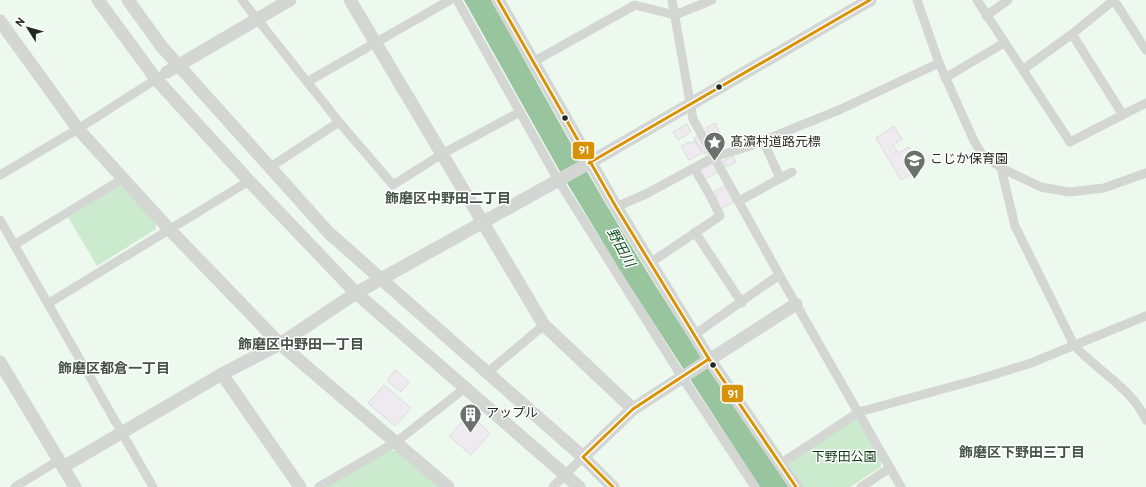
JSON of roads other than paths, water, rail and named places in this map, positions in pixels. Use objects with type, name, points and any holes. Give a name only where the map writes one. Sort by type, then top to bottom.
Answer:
[{"type":"street","points":[[98,0],[249,181],[356,293],[464,388],[566,474],[579,487]]},
{"type":"street","points":[[128,0],[162,46],[269,168],[329,233],[583,457],[613,487]]},
{"type":"street","points":[[242,0],[339,122],[393,185],[442,154],[520,112]]},
{"type":"street","points":[[0,175],[78,129],[179,65],[290,0]]},
{"type":"street","points":[[350,0],[484,222],[544,325],[633,409]]},
{"type":"street","points":[[307,82],[450,0]]},
{"type":"street","points":[[457,0],[558,180],[682,377],[755,487]]},
{"type":"street","points":[[498,0],[534,62],[589,163],[694,335],[796,487]]},
{"type":"street","points":[[672,0],[693,119],[779,275],[901,487]]},
{"type":"street","points":[[534,62],[634,3],[675,15],[712,0]]},
{"type":"street","points":[[15,487],[122,432],[222,374],[280,344],[356,293],[589,163],[870,0]]},
{"type":"street","points":[[917,0],[945,78],[974,141],[982,154],[1001,168],[1041,187],[1068,192],[1104,188],[1146,173]]},
{"type":"street","points":[[977,0],[1004,43],[1024,69],[1070,142],[1146,103]]},
{"type":"street","points":[[986,16],[1008,0]]},
{"type":"street","points":[[1024,69],[1072,34],[1114,0],[1146,50]]},
{"type":"street","points":[[0,21],[78,129],[170,229],[280,344],[448,487]]},
{"type":"street","points":[[1072,34],[1123,115]]},
{"type":"street","points":[[945,78],[1004,43]]},
{"type":"street","points":[[616,207],[646,194],[714,157],[763,140],[839,110],[939,63]]},
{"type":"street","points":[[269,168],[339,122]]},
{"type":"street","points":[[763,140],[780,178]]},
{"type":"street","points":[[650,263],[720,216],[694,168]]},
{"type":"street","points":[[1001,168],[1015,226],[1074,345],[1085,358],[1133,398],[1146,420]]},
{"type":"street","points":[[739,202],[792,172]]},
{"type":"street","points":[[14,245],[124,178]]},
{"type":"street","points":[[48,303],[249,181]]},
{"type":"street","points":[[0,220],[153,487]]},
{"type":"street","points":[[695,232],[742,303]]},
{"type":"street","points":[[694,335],[742,303],[779,275]]},
{"type":"street","points":[[553,487],[633,409],[796,304]]},
{"type":"street","points":[[780,464],[859,412],[983,378],[1031,363],[1146,316]]},
{"type":"street","points":[[487,372],[544,325]]},
{"type":"street","points":[[0,362],[75,487]]},
{"type":"street","points":[[222,374],[300,487]]},
{"type":"street","points":[[319,487],[396,442],[464,388]]},
{"type":"street","points":[[861,487],[890,468]]},
{"type":"water","name":"野田川","points":[[464,0],[491,0],[564,132],[621,230],[695,348],[789,487],[760,487],[622,274],[558,168]]},
{"type":"place","name":"髙濵村道路元標","points":[[715,162]]},
{"type":"place","name":"こじか保育園","points":[[914,180]]},
{"type":"place","name":"アップル","points":[[470,434]]},
{"type":"district","name":"飾磨区中野田二丁目","points":[[448,199]]},
{"type":"district","name":"飾磨区中野田一丁目","points":[[301,345]]},
{"type":"district","name":"飾磨区都倉一丁目","points":[[114,369]]},
{"type":"district","name":"飾磨区下野田三丁目","points":[[1022,453]]},
{"type":"park label","name":"下野田公園","points":[[844,458]]}]
